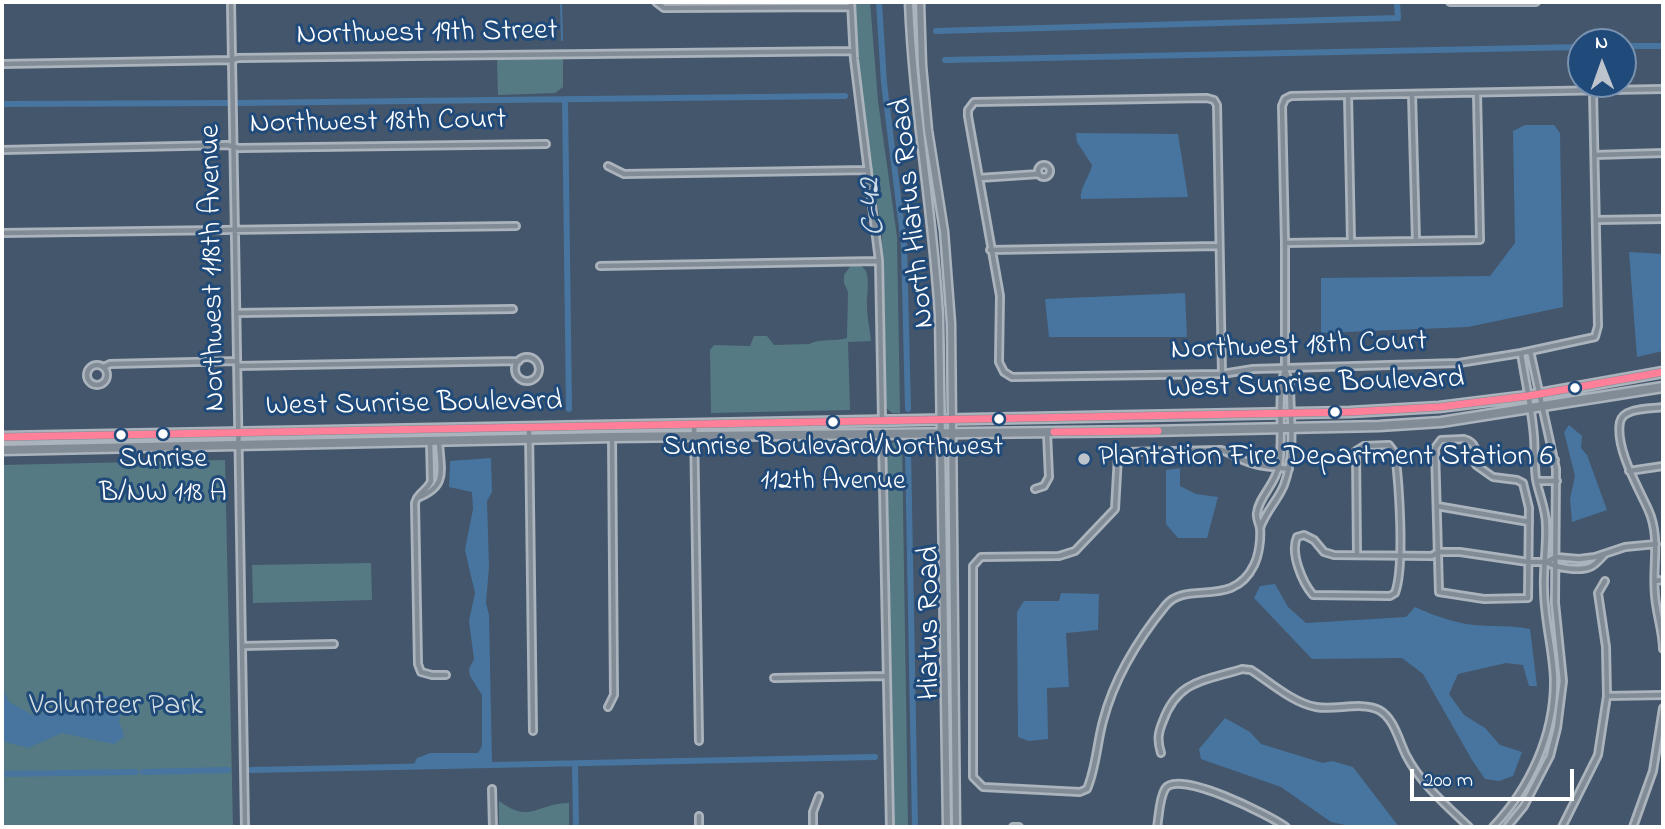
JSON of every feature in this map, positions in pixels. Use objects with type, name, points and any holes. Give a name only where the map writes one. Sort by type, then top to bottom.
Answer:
[{"type":"highway","name":"West Sunrise Boulevard","points":[[2,437],[1286,413],[1439,407],[1528,396],[1663,372]]},
{"type":"highway","name":"West Sunrise Boulevard","points":[[2,450],[612,437],[1291,428],[1441,422],[1663,387]]},
{"type":"main road","name":"North Hiatus Road","points":[[909,2],[911,65],[937,279],[941,419]]},
{"type":"main road","name":"North Hiatus Road","points":[[920,2],[928,130],[949,283],[954,419]]},
{"type":"main road","name":"Hiatus Road","points":[[941,419],[947,827]]},
{"type":"main road","name":"Hiatus Road","points":[[954,419],[956,827]]},
{"type":"street","name":"Northwest 118th Avenue","points":[[231,2],[245,827]]},
{"type":"street","points":[[656,2],[664,8],[851,4],[853,51],[879,261],[882,419]]},
{"type":"street","points":[[1450,2],[1536,2]]},
{"type":"street","name":"Northwest 19th Street","points":[[2,64],[232,61],[238,58],[853,51]]},
{"type":"street","points":[[1637,90],[1663,89]]},
{"type":"street","points":[[1289,469],[1243,461],[1231,452],[1221,450],[1126,452],[1118,456],[1115,509],[1075,551],[1059,556],[981,557],[973,566],[973,777],[978,783],[983,787],[1080,792],[1087,789],[1111,696],[1137,646],[1168,603],[1183,594],[1225,591],[1245,576],[1254,565],[1260,528],[1266,512],[1283,488],[1289,469],[1291,428],[1281,382],[1285,369],[1282,106],[1285,99],[1291,96],[1567,91]]},
{"type":"street","points":[[1285,243],[1480,240],[1478,93]]},
{"type":"street","points":[[1412,94],[1416,241]]},
{"type":"street","points":[[1348,95],[1351,241]]},
{"type":"street","points":[[1593,98],[1596,220],[1663,219]]},
{"type":"street","points":[[1219,246],[990,250],[968,110],[974,102],[1214,100],[1217,105],[1222,374]]},
{"type":"street","name":"Northwest 18th Court","points":[[2,150],[545,144]]},
{"type":"street","points":[[1595,155],[1663,153]]},
{"type":"street","points":[[608,166],[624,174],[868,170]]},
{"type":"street","points":[[979,178],[1039,174]]},
{"type":"street","name":"Northwest 18th Court","points":[[990,250],[1000,296],[999,362],[1004,372],[1012,377],[1222,374],[1253,369],[1459,363],[1595,337],[1598,326],[1596,220]]},
{"type":"street","points":[[2,233],[516,226]]},
{"type":"street","points":[[600,266],[879,261]]},
{"type":"street","points":[[237,313],[513,309]]},
{"type":"street","points":[[1507,827],[1524,806],[1550,756],[1557,728],[1563,681],[1555,603],[1555,460],[1530,351]]},
{"type":"street","points":[[1493,827],[1505,815],[1537,761],[1553,705],[1554,678],[1544,587],[1545,513],[1536,481],[1534,435],[1521,353]]},
{"type":"street","points":[[104,368],[110,364],[519,360],[526,357],[536,361],[539,372],[534,378],[523,380],[517,375],[515,367],[519,360]]},
{"type":"street","points":[[97,365],[104,368],[107,373],[105,382],[99,385],[90,383],[87,373],[91,367],[97,365]]},
{"type":"street","points":[[1260,528],[1257,510],[1273,484],[1279,467],[1280,428],[1286,413],[1290,383],[1285,369]]},
{"type":"street","points":[[1663,407],[1624,415],[1620,422],[1629,471],[1649,511],[1656,544],[1655,595],[1663,649]]},
{"type":"street","points":[[694,424],[699,741]]},
{"type":"street","points":[[529,427],[533,732]]},
{"type":"street","points":[[1035,489],[1044,486],[1049,477],[1047,433]]},
{"type":"street","points":[[882,434],[890,827]]},
{"type":"street","points":[[608,707],[614,695],[612,437]]},
{"type":"street","points":[[1441,440],[1471,441],[1475,446],[1476,465],[1485,474],[1523,483],[1529,508],[1529,523],[1528,598],[1484,599],[1438,592],[1437,443],[1441,440]]},
{"type":"street","points":[[416,498],[437,488],[440,480],[435,441]]},
{"type":"street","points":[[435,441],[429,486],[416,498],[418,664],[421,672],[446,675]]},
{"type":"street","points":[[1357,555],[1356,451],[1364,446],[1389,445],[1395,453],[1397,471],[1399,555],[1395,593],[1390,596],[1313,595],[1301,574],[1294,543],[1297,537],[1309,536],[1325,552],[1334,555],[1357,555],[1399,555],[1432,556],[1438,552],[1460,552],[1546,562],[1555,567],[1592,566],[1609,551]]},
{"type":"street","points":[[1534,460],[1555,460]]},
{"type":"street","points":[[1629,471],[1663,466]]},
{"type":"street","points":[[431,469],[440,469]]},
{"type":"street","points":[[1536,481],[1557,481]]},
{"type":"street","points":[[1437,506],[1529,523]]},
{"type":"street","points":[[1546,562],[1556,556],[1578,559],[1595,557],[1609,551],[1656,544]]},
{"type":"street","points":[[1655,581],[1663,580]]},
{"type":"street","points":[[1562,827],[1598,755],[1607,696],[1606,647],[1598,593],[1605,581]]},
{"type":"street","points":[[242,646],[334,644]]},
{"type":"street","points":[[1161,753],[1157,741],[1160,728],[1170,703],[1178,693],[1191,685],[1242,669],[1251,670],[1304,704],[1317,708],[1372,707],[1382,711],[1400,737],[1406,756],[1427,784],[1469,827]]},
{"type":"street","points":[[774,678],[887,676]]},
{"type":"street","points":[[1607,696],[1663,695]]},
{"type":"street","points":[[1633,827],[1653,771],[1663,708]]},
{"type":"street","points":[[1157,827],[1165,789],[1171,784],[1195,786],[1238,802],[1286,827]]},
{"type":"street","points":[[492,789],[493,827]]},
{"type":"street","points":[[813,827],[813,812],[819,796]]},
{"type":"street","points":[[699,816],[699,827]]},
{"type":"street","points":[[1013,827],[1019,827]]},
{"type":"green space","points":[[854,2],[870,2],[878,101],[897,237],[900,413],[892,413],[884,406],[882,232],[863,122]]},
{"type":"green space","points":[[563,58],[563,87],[555,93],[498,95],[497,59]]},
{"type":"green space","points":[[852,264],[864,268],[867,273],[867,310],[871,341],[848,342],[850,410],[711,413],[710,350],[714,345],[750,346],[754,336],[767,336],[774,345],[809,344],[847,338],[848,292],[844,275]]},
{"type":"green space","points":[[893,442],[902,442],[908,827],[892,827],[885,450]]},
{"type":"green space","name":"Volunteer Park","points":[[225,460],[233,827],[2,827],[2,465]]},
{"type":"green space","points":[[371,563],[372,600],[253,603],[252,565]]},
{"type":"green space","points":[[499,801],[510,808],[526,812],[569,803],[569,827],[499,827]]},
{"type":"water","points":[[1525,125],[1554,125],[1560,133],[1563,307],[1468,327],[1321,333],[1321,278],[1490,276],[1515,243],[1513,131]]},
{"type":"water","points":[[1076,133],[1178,134],[1188,197],[1081,199],[1092,165],[1077,142]]},
{"type":"water","points":[[1629,252],[1663,254],[1663,351],[1637,357]]},
{"type":"water","points":[[1185,293],[1187,337],[1049,337],[1045,299]]},
{"type":"water","points":[[1569,425],[1582,436],[1581,448],[1587,455],[1607,510],[1572,522],[1570,499],[1575,476],[1564,432]]},
{"type":"water","points":[[491,458],[492,492],[487,501],[489,567],[486,603],[489,615],[492,764],[413,766],[417,758],[430,753],[478,753],[482,746],[482,695],[470,676],[469,669],[474,659],[469,621],[475,593],[465,550],[473,509],[472,492],[449,487],[450,461]]},
{"type":"water","points":[[1180,468],[1180,486],[1196,494],[1218,497],[1207,538],[1178,538],[1166,524],[1166,470]]},
{"type":"water","points":[[1275,584],[1288,607],[1306,623],[1406,617],[1415,607],[1466,624],[1530,629],[1537,686],[1529,686],[1523,665],[1506,663],[1458,674],[1449,694],[1464,715],[1485,728],[1500,745],[1522,752],[1513,776],[1499,781],[1485,779],[1423,674],[1402,658],[1312,659],[1254,598],[1260,586]]},
{"type":"water","points":[[1061,593],[1099,594],[1098,630],[1066,633],[1069,687],[1047,688],[1048,739],[1029,741],[1018,737],[1017,612],[1024,601],[1059,601]]},
{"type":"water","points":[[2,686],[9,702],[33,715],[90,704],[104,696],[117,696],[121,712],[119,723],[124,737],[114,744],[62,733],[28,748],[2,741]]},
{"type":"water","points":[[1225,718],[1250,732],[1261,744],[1323,763],[1332,761],[1353,767],[1399,827],[1355,827],[1331,822],[1281,787],[1201,759],[1199,749]]},
{"type":"waterway","points":[[561,2],[562,40]]},
{"type":"waterway","name":"C-42","points":[[879,2],[884,83],[904,245],[908,409]]},
{"type":"waterway","points":[[936,31],[1398,18],[1397,2]]},
{"type":"waterway","points":[[1637,46],[1663,46]]},
{"type":"waterway","points":[[945,60],[1567,47]]},
{"type":"waterway","points":[[237,103],[845,96]]},
{"type":"waterway","points":[[565,99],[569,409]]},
{"type":"waterway","points":[[2,104],[228,103]]},
{"type":"waterway","name":"C-42","points":[[908,450],[915,827]]},
{"type":"waterway","points":[[251,770],[875,757]]},
{"type":"waterway","points":[[575,763],[576,827]]},
{"type":"waterway","points":[[143,772],[228,770]]},
{"type":"waterway","points":[[2,774],[136,772]]},
{"type":"transit line","points":[[2,437],[1350,412],[1439,407],[1528,396],[1663,372]]},
{"type":"transit line","points":[[1054,432],[1158,431]]},
{"type":"place","name":"Sunrise Boulevard/Northwest 112th Avenue","points":[[833,422]]},
{"type":"place","name":"Sunrise B/NW 118 A","points":[[163,434]]},
{"type":"place","name":"Plantation Fire Department Station 6","points":[[1084,459]]}]
